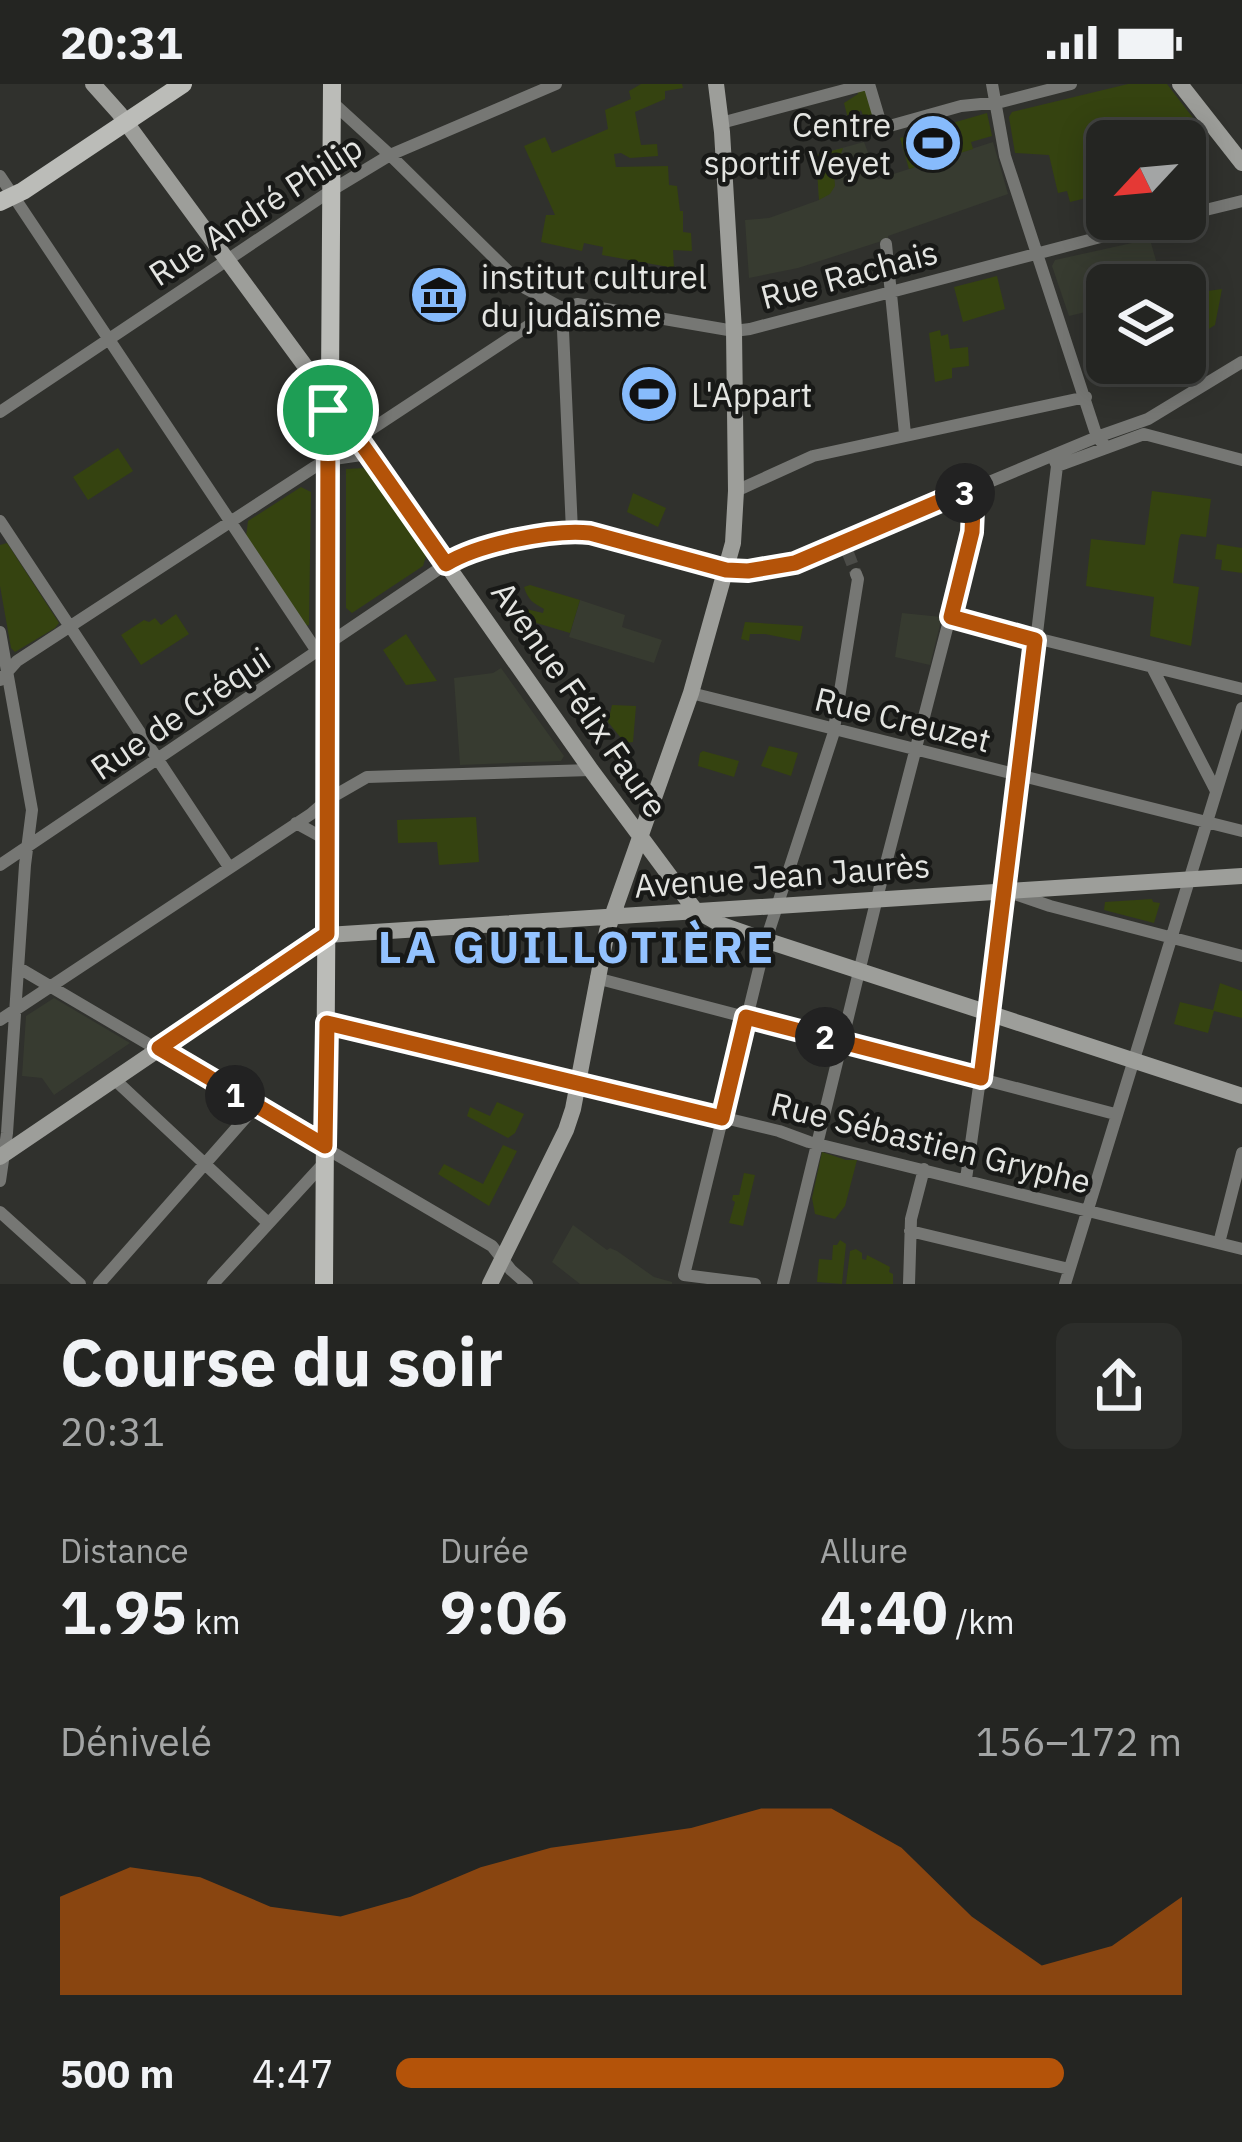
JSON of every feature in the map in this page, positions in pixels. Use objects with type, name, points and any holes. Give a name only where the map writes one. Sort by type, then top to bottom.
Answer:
[{"type":"main road","points":[[93,84],[308,370],[328,388]]},
{"type":"main road","points":[[6,199],[183,84]]},
{"type":"main road","points":[[490,1284],[566,1130],[612,916],[691,693],[733,543],[734,331],[716,84]]},
{"type":"main road","points":[[1180,84],[1242,163]]},
{"type":"main road","points":[[324,1284],[327,800],[323,649],[332,93]]},
{"type":"main road","name":"Avenue Félix Faure","points":[[328,410],[347,423],[695,910]]},
{"type":"main road","name":"Avenue Jean Jaurès","points":[[327,934],[1242,876]]},
{"type":"main road","points":[[695,910],[766,940],[1242,1096]]},
{"type":"main road","points":[[3,1155],[327,934]]},
{"type":"street","name":"Rue André Philip","points":[[0,412],[390,154],[556,84]]},
{"type":"street","points":[[721,122],[868,84],[886,127],[1071,84]]},
{"type":"street","points":[[992,84],[1005,156],[1102,442]]},
{"type":"street","name":"Rue Rachais","points":[[332,93],[525,288],[562,308],[577,304],[734,331],[1086,240]]},
{"type":"street","points":[[0,176],[6,199],[323,649]]},
{"type":"street","points":[[1206,210],[1242,201]]},
{"type":"street","points":[[886,244],[905,434]]},
{"type":"street","points":[[4,676],[70,626],[230,522],[327,460],[363,446],[534,322],[562,308],[572,531]]},
{"type":"street","points":[[726,570],[795,563],[846,547],[964,491],[1102,442],[1242,362]]},
{"type":"street","points":[[736,490],[813,455],[1086,397]]},
{"type":"street","points":[[1148,419],[1152,435]]},
{"type":"street","points":[[1102,442],[1152,435],[1242,460]]},
{"type":"street","points":[[966,1179],[1006,890],[1055,461]]},
{"type":"street","points":[[783,1284],[972,532],[973,509],[964,491]]},
{"type":"street","points":[[0,521],[229,867]]},
{"type":"street","name":"Rue de Créqui","points":[[0,865],[465,554],[572,531],[726,570]]},
{"type":"street","points":[[755,1284],[684,1275],[766,940],[835,728],[856,574]]},
{"type":"street","points":[[951,617],[1242,689]]},
{"type":"street","points":[[0,632],[4,676],[32,810],[0,1181]]},
{"type":"street","points":[[1153,669],[1216,792]]},
{"type":"street","name":"Rue Creuzet","points":[[691,693],[1242,832]]},
{"type":"street","points":[[1065,1284],[1242,708]]},
{"type":"street","points":[[0,1020],[367,777],[591,770]]},
{"type":"street","points":[[296,823],[327,840]]},
{"type":"street","points":[[1006,890],[1242,956]]},
{"type":"street","points":[[19,968],[159,1048],[325,1154],[491,1246],[526,1284]]},
{"type":"street","points":[[596,978],[1115,1114]]},
{"type":"street","name":"Rue Sébastien Gryphe","points":[[327,1023],[1242,1249]]},
{"type":"street","points":[[114,1079],[268,1223]]},
{"type":"street","points":[[99,1284],[255,1107]]},
{"type":"street","points":[[214,1284],[325,1154]]},
{"type":"street","points":[[1219,1243],[1242,1154]]},
{"type":"street","points":[[909,1284],[910,1231],[924,1169]]},
{"type":"street","points":[[0,1213],[80,1284]]},
{"type":"street","points":[[910,1231],[1070,1269]]},
{"type":"shaded area","points":[[864,142],[878,179],[993,142],[1008,194],[888,239],[798,268],[749,278],[745,220],[769,218],[819,200],[816,155]]},
{"type":"shaded area","points":[[1150,240],[1157,264],[1086,264],[1086,312],[1069,316],[1052,266],[1055,260]]},
{"type":"shaded area","points":[[580,600],[625,615],[622,627],[662,640],[654,663],[569,637]]},
{"type":"shaded area","points":[[902,613],[942,617],[930,665],[895,657]]},
{"type":"shaded area","points":[[501,668],[564,756],[561,761],[460,765],[454,678]]},
{"type":"shaded area","points":[[54,998],[130,1043],[54,1095],[42,1078],[22,1076],[26,1016]]},
{"type":"shaded area","points":[[573,1225],[607,1250],[617,1251],[672,1284],[580,1284],[552,1262]]},
{"type":"green space","points":[[641,84],[682,84],[683,88],[665,91],[665,99],[635,112],[641,145],[657,144],[658,156],[614,154],[616,167],[668,166],[669,185],[677,186],[683,232],[691,233],[692,251],[673,250],[674,268],[602,255],[603,247],[584,243],[582,251],[541,242],[546,215],[555,215],[524,146],[545,137],[552,153],[608,129],[605,110],[631,99],[629,91]]},
{"type":"green space","points":[[1128,84],[1167,84],[1195,120],[1086,120],[1086,198],[1070,202],[1067,191],[1058,193],[1049,155],[1015,153],[1012,112]]},
{"type":"green space","points":[[866,88],[876,124],[867,126],[861,110],[856,115],[859,128],[851,130],[844,103]]},
{"type":"green space","points":[[987,113],[992,136],[971,142],[973,149],[909,169],[900,138]]},
{"type":"green space","points":[[843,148],[834,173],[835,186],[819,200],[816,155]]},
{"type":"green space","points":[[997,276],[1005,309],[963,322],[954,287]]},
{"type":"green space","points":[[1222,289],[1215,325],[1206,331],[1206,291]]},
{"type":"green space","points":[[940,330],[941,336],[948,334],[950,349],[968,347],[969,366],[952,368],[952,378],[935,382],[929,333]]},
{"type":"green space","points":[[118,448],[133,471],[88,500],[73,477]]},
{"type":"green space","points":[[366,468],[427,553],[423,566],[352,613],[346,608],[346,469]]},
{"type":"green space","points":[[301,487],[311,492],[306,626],[246,537],[248,521]]},
{"type":"green space","points":[[1152,491],[1211,499],[1206,537],[1181,534],[1173,583],[1199,587],[1191,646],[1150,636],[1154,597],[1086,586],[1091,539],[1145,545]]},
{"type":"green space","points":[[633,493],[666,508],[658,527],[627,512]]},
{"type":"green space","points":[[7,543],[59,623],[15,652],[0,586],[0,545]]},
{"type":"green space","points":[[1217,544],[1242,548],[1242,573],[1221,570],[1222,560],[1215,559]]},
{"type":"green space","points":[[524,587],[580,600],[570,633],[533,622],[526,609],[543,613],[544,609],[527,595]]},
{"type":"green space","points":[[176,614],[189,634],[141,665],[121,635],[144,620],[155,618],[161,625]]},
{"type":"green space","points":[[745,622],[803,626],[800,641],[765,634],[741,639]]},
{"type":"green space","points":[[406,634],[437,681],[406,685],[383,650]]},
{"type":"green space","points":[[612,705],[636,706],[633,742],[625,743],[608,722]]},
{"type":"green space","points":[[769,746],[798,753],[791,776],[761,766]]},
{"type":"green space","points":[[703,751],[739,761],[734,777],[698,766]]},
{"type":"green space","points":[[476,817],[479,862],[439,865],[437,842],[398,843],[397,820]]},
{"type":"green space","points":[[1152,899],[1160,903],[1154,923],[1104,910],[1105,902]]},
{"type":"green space","points":[[1220,983],[1242,991],[1242,1018],[1214,1011],[1208,1033],[1174,1024],[1180,1002],[1213,1010]]},
{"type":"green space","points":[[497,1102],[524,1114],[508,1138],[467,1116],[470,1107],[490,1116]]},
{"type":"green space","points":[[503,1145],[517,1151],[489,1206],[438,1174],[444,1164],[483,1184]]},
{"type":"green space","points":[[822,1152],[857,1160],[845,1206],[835,1219],[815,1214],[812,1198]]},
{"type":"green space","points":[[744,1173],[755,1175],[743,1226],[729,1223],[733,1195],[739,1195]]},
{"type":"green space","points":[[840,1240],[846,1244],[842,1284],[817,1282],[819,1259],[832,1260],[833,1245]]},
{"type":"green space","points":[[856,1249],[862,1259],[867,1255],[890,1267],[893,1284],[846,1284],[850,1251]]},
{"type":"tunnel","points":[[848,553],[856,574]]},
{"type":"place","name":"Centre sportif Veyet","points":[[933,143]]},
{"type":"place","name":"institut culturel du judaïsme","points":[[439,295]]},
{"type":"place","name":"L'Appart","points":[[649,394]]},
{"type":"district","name":"LA GUILLOTIÈRE","points":[[577,946]]},
{"type":"route","points":[[328,410],[347,423],[446,564],[465,554],[572,531],[726,570],[748,571],[795,563],[964,491],[973,509],[972,532],[951,617],[1035,640],[981,1078],[746,1017],[722,1118],[327,1023],[325,1146],[159,1048],[327,934],[328,410]]}]
